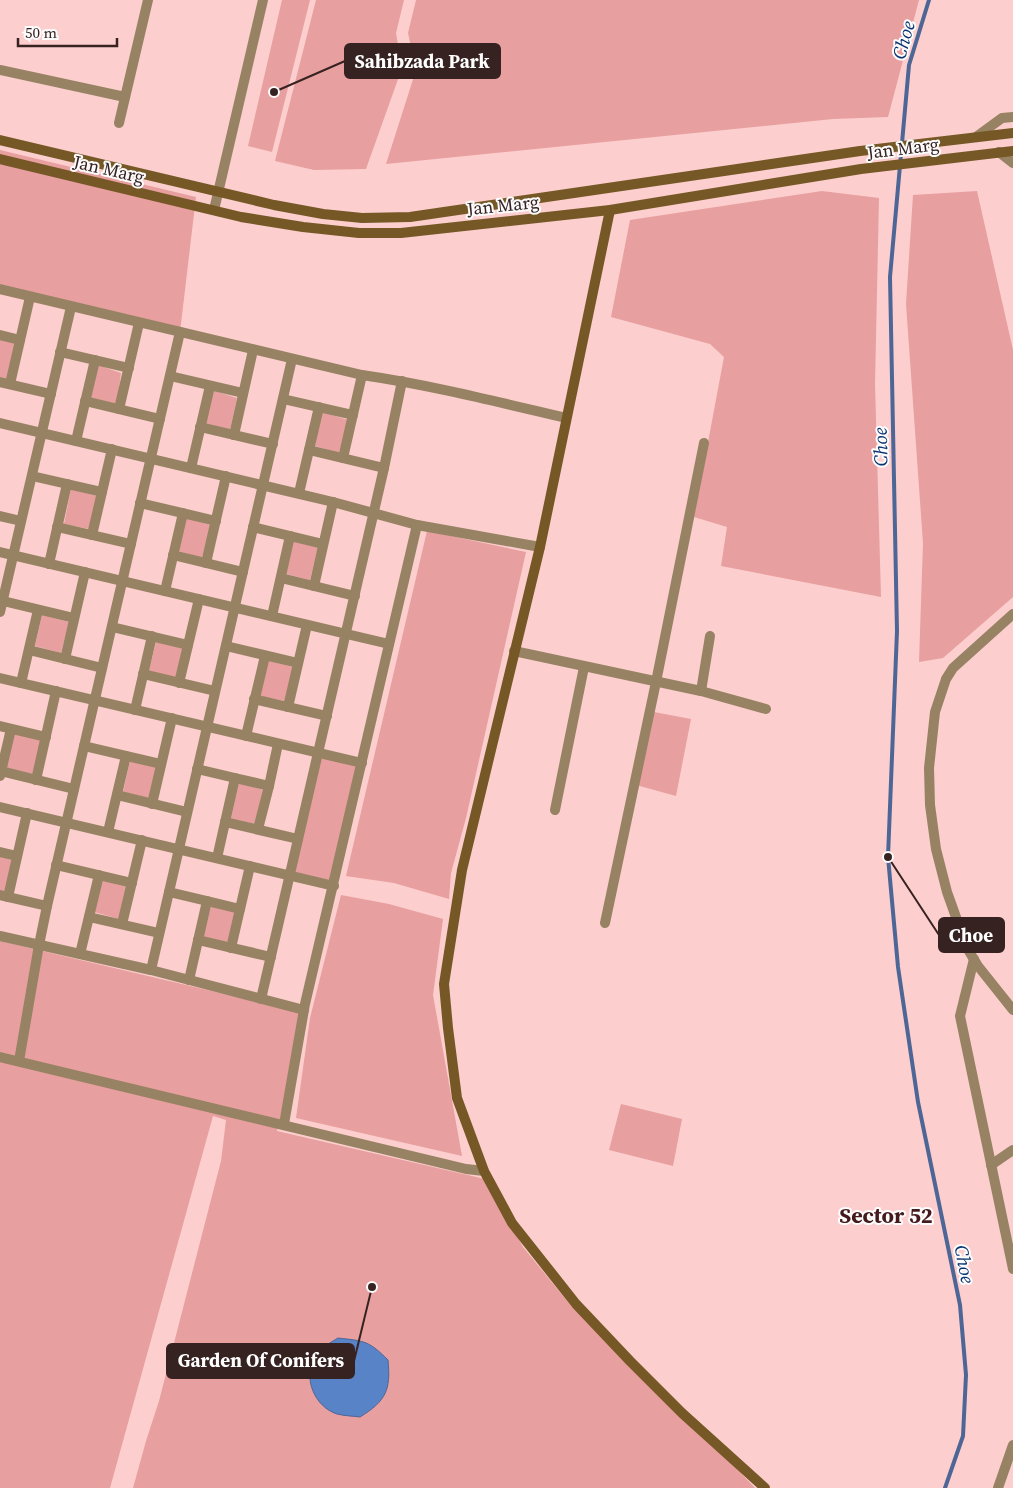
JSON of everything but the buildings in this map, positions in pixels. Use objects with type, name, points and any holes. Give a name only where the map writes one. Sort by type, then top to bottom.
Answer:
[{"type":"main road","name":"Jan Marg","points":[[0,140],[282,207],[362,218],[410,217],[860,151],[1013,133]]},
{"type":"main road","name":"Jan Marg","points":[[0,159],[214,210],[278,223],[330,231],[401,233],[610,210],[861,169],[1013,150]]},
{"type":"main road","points":[[278,223],[282,207]]},
{"type":"main road","points":[[610,210],[540,546],[462,870],[444,984],[457,1098],[484,1171],[512,1224],[576,1304],[630,1361],[682,1413],[765,1488]]},
{"type":"street","points":[[119,123],[148,0]]},
{"type":"street","points":[[214,210],[263,0]]},
{"type":"street","points":[[0,70],[125,97]]},
{"type":"street","points":[[976,138],[1002,118],[1013,116]]},
{"type":"street","points":[[999,152],[1013,162]]},
{"type":"street","points":[[0,289],[362,375],[402,381],[488,399],[566,418]]},
{"type":"street","points":[[30,297],[20,340],[5,383],[51,394]]},
{"type":"street","points":[[0,612],[71,306]]},
{"type":"street","points":[[119,409],[139,323]]},
{"type":"street","points":[[19,1061],[39,945],[56,865],[180,332]]},
{"type":"street","points":[[0,335],[20,340]]},
{"type":"street","points":[[234,435],[253,350]]},
{"type":"street","points":[[60,352],[129,368]]},
{"type":"street","points":[[150,970],[292,359]]},
{"type":"street","points":[[76,441],[95,360]]},
{"type":"street","points":[[343,458],[362,375]]},
{"type":"street","points":[[170,376],[243,394]]},
{"type":"street","points":[[261,998],[355,596],[402,381]]},
{"type":"street","points":[[191,468],[210,386]]},
{"type":"street","points":[[283,399],[353,416]]},
{"type":"street","points":[[86,401],[160,419]]},
{"type":"street","points":[[299,493],[319,407]]},
{"type":"street","points":[[1,426],[42,432],[299,493],[417,525],[540,546]]},
{"type":"street","points":[[200,427],[273,444]]},
{"type":"street","points":[[605,923],[704,443]]},
{"type":"street","points":[[92,535],[112,449]]},
{"type":"street","points":[[309,450],[384,468]]},
{"type":"street","points":[[32,476],[102,492]]},
{"type":"street","points":[[206,563],[226,476]]},
{"type":"street","points":[[49,564],[67,484]]},
{"type":"street","points":[[314,586],[333,502]]},
{"type":"street","points":[[140,503],[216,521]]},
{"type":"street","points":[[165,591],[183,514]]},
{"type":"street","points":[[0,516],[21,521]]},
{"type":"street","points":[[284,1124],[304,1010],[417,525]]},
{"type":"street","points":[[57,526],[131,544]]},
{"type":"street","points":[[253,527],[323,544]]},
{"type":"street","points":[[272,616],[290,536]]},
{"type":"street","points":[[0,552],[390,644]]},
{"type":"street","points":[[173,555],[243,572]]},
{"type":"street","points":[[65,659],[85,572]]},
{"type":"street","points":[[280,578],[355,596]]},
{"type":"street","points":[[180,683],[199,599]]},
{"type":"street","points":[[2,601],[74,618]]},
{"type":"street","points":[[21,683],[38,610]]},
{"type":"street","points":[[1013,614],[953,668],[946,679],[935,712],[929,768],[930,805],[936,849],[947,892],[967,948],[1013,1010]]},
{"type":"street","points":[[288,707],[306,625]]},
{"type":"street","points":[[112,627],[188,645]]},
{"type":"street","points":[[135,710],[152,636]]},
{"type":"street","points":[[701,691],[710,636]]},
{"type":"street","points":[[226,646],[298,663]]},
{"type":"street","points":[[29,650],[102,668]]},
{"type":"street","points":[[514,651],[701,691],[766,709]]},
{"type":"street","points":[[246,736],[265,656]]},
{"type":"street","points":[[555,810],[584,667]]},
{"type":"street","points":[[143,674],[215,691]]},
{"type":"street","points":[[0,678],[362,763]]},
{"type":"street","points":[[36,780],[56,691]]},
{"type":"street","points":[[254,700],[326,716]]},
{"type":"street","points":[[152,804],[172,718]]},
{"type":"street","points":[[0,726],[46,737]]},
{"type":"street","points":[[11,728],[0,774],[74,789]]},
{"type":"street","points":[[258,829],[278,744]]},
{"type":"street","points":[[84,746],[161,764]]},
{"type":"street","points":[[108,832],[126,756]]},
{"type":"street","points":[[197,769],[269,786]]},
{"type":"street","points":[[217,858],[235,778]]},
{"type":"street","points":[[117,795],[187,812]]},
{"type":"street","points":[[0,807],[334,886]]},
{"type":"street","points":[[27,813],[17,856],[4,896],[47,906]]},
{"type":"street","points":[[225,822],[298,839]]},
{"type":"street","points":[[122,924],[142,840]]},
{"type":"street","points":[[0,852],[17,856]]},
{"type":"street","points":[[56,865],[132,883]]},
{"type":"street","points":[[231,948],[250,866]]},
{"type":"street","points":[[80,954],[99,875]]},
{"type":"street","points":[[169,892],[240,909]]},
{"type":"street","points":[[189,980],[207,901]]},
{"type":"street","points":[[89,917],[159,933]]},
{"type":"street","points":[[0,936],[150,970],[304,1010]]},
{"type":"street","points":[[198,940],[271,957]]},
{"type":"street","points":[[974,959],[960,1016],[1013,1269]]},
{"type":"street","points":[[0,1056],[466,1169],[484,1171]]},
{"type":"street","points":[[991,1165],[1013,1150]]},
{"type":"street","points":[[998,1488],[1013,1445]]},
{"type":"shaded area","points":[[282,0],[310,0],[272,152],[248,146]]},
{"type":"shaded area","points":[[316,0],[404,0],[396,33],[402,68],[366,169],[314,170],[275,161]]},
{"type":"shaded area","points":[[416,0],[919,0],[888,117],[833,119],[386,164],[416,70],[408,33]]},
{"type":"shaded area","points":[[0,150],[196,197],[180,332],[0,294]]},
{"type":"shaded area","points":[[822,191],[879,198],[875,384],[881,597],[721,566],[727,527],[694,517],[724,357],[710,344],[611,317],[630,220]]},
{"type":"shaded area","points":[[977,191],[1013,350],[1013,597],[943,658],[919,662],[923,543],[906,304],[913,195]]},
{"type":"shaded area","points":[[0,339],[16,343],[7,379],[0,377]]},
{"type":"shaded area","points":[[98,365],[121,373],[117,404],[91,398]]},
{"type":"shaded area","points":[[212,390],[237,398],[230,430],[205,424]]},
{"type":"shaded area","points":[[322,412],[348,420],[339,453],[315,446]]},
{"type":"shaded area","points":[[71,489],[97,496],[89,529],[64,524]]},
{"type":"shaded area","points":[[186,518],[211,525],[202,558],[178,551]]},
{"type":"shaded area","points":[[427,531],[526,552],[466,818],[451,873],[449,899],[394,883],[346,876]]},
{"type":"shaded area","points":[[293,541],[318,547],[310,580],[286,574]]},
{"type":"shaded area","points":[[42,615],[69,622],[61,653],[35,646]]},
{"type":"shaded area","points":[[156,642],[184,648],[176,679],[149,671]]},
{"type":"shaded area","points":[[268,660],[293,667],[285,701],[260,696]]},
{"type":"shaded area","points":[[654,712],[691,719],[676,796],[636,785]]},
{"type":"shaded area","points":[[14,733],[41,740],[33,774],[6,768]]},
{"type":"shaded area","points":[[318,753],[362,763],[334,886],[290,875]]},
{"type":"shaded area","points":[[130,761],[156,767],[149,798],[123,792]]},
{"type":"shaded area","points":[[239,782],[263,790],[255,824],[231,819]]},
{"type":"shaded area","points":[[0,857],[12,859],[5,892],[0,891]]},
{"type":"shaded area","points":[[102,880],[127,887],[119,919],[94,912]]},
{"type":"shaded area","points":[[341,895],[389,904],[443,919],[433,995],[462,1156],[296,1118],[310,1018]]},
{"type":"shaded area","points":[[211,906],[236,912],[229,942],[203,937]]},
{"type":"shaded area","points":[[0,941],[305,1013],[277,1131],[485,1179],[523,1247],[572,1307],[683,1412],[755,1488],[133,1488],[159,1401],[221,1161],[226,1120],[213,1116],[110,1488],[0,1488]]},
{"type":"shaded area","points":[[621,1104],[682,1119],[673,1166],[609,1150]]},
{"type":"water","points":[[338,1338],[355,1340],[371,1345],[388,1360],[389,1379],[385,1394],[376,1406],[360,1417],[340,1415],[329,1410],[317,1398],[310,1382],[311,1365],[315,1357],[322,1348]]},
{"type":"waterway","name":"Choe","points":[[929,0],[909,65],[890,277],[897,631],[888,857],[898,967],[918,1102],[960,1305],[966,1375],[963,1436],[945,1488]]},
{"type":"place","name":"Sahibzada Park","points":[[274,92]]},
{"type":"place","name":"Choe","points":[[888,857]]},
{"type":"place","name":"Garden Of Conifers","points":[[372,1287]]},
{"type":"district","name":"Sector 52","points":[[886,1215]]}]
